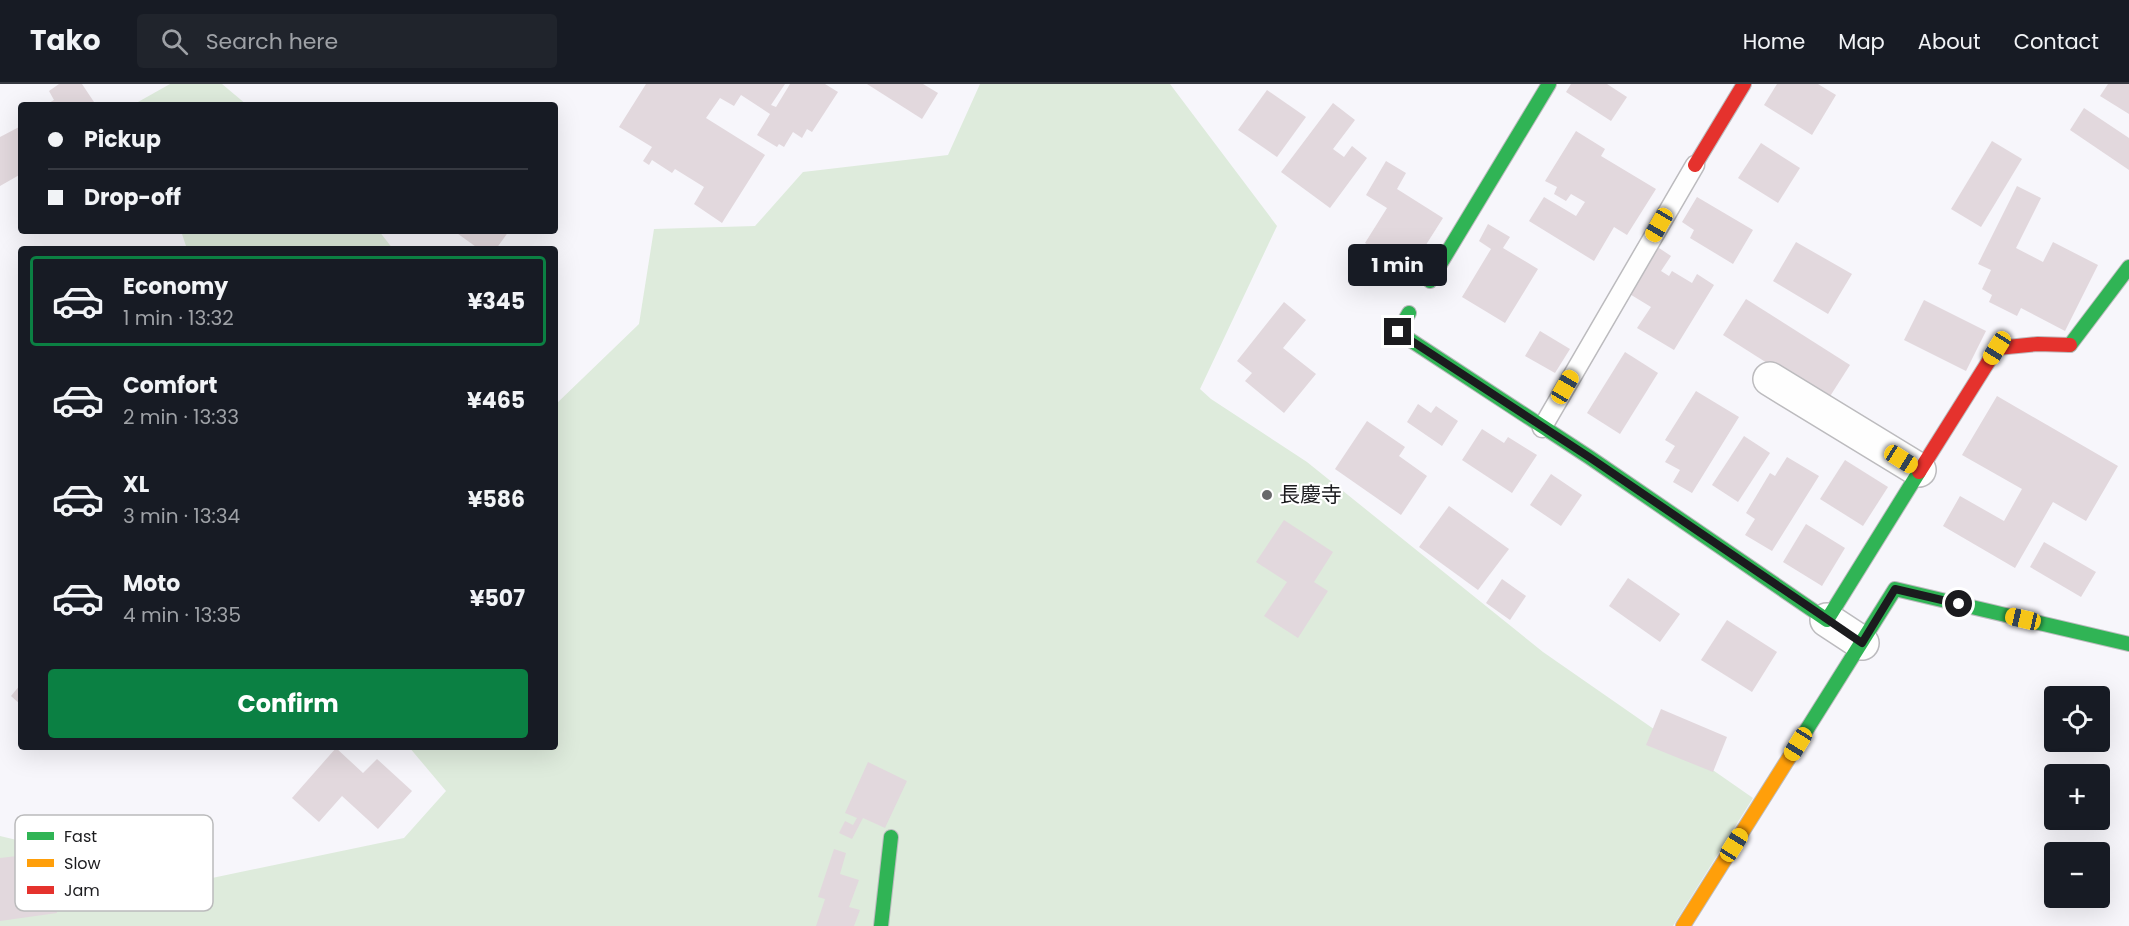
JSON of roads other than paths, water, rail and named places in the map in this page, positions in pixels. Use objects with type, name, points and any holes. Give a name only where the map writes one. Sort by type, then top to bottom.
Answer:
[{"type":"street","points":[[1695,165],[1743,84]]},
{"type":"street","points":[[1430,281],[1546,85]]},
{"type":"street","points":[[1827,621],[1997,348],[2037,344],[2068,346],[2129,267]]},
{"type":"street","points":[[1409,313],[1398,332],[1589,457],[1862,643]]},
{"type":"street","points":[[1770,379],[1919,470]]},
{"type":"street","points":[[1683,926],[1895,589],[2129,644]]},
{"type":"street","points":[[881,926],[891,837]]},
{"type":"lane","points":[[1542,428],[1695,165]]},
{"type":"place","name":"長慶寺","points":[[1267,495]]}]
